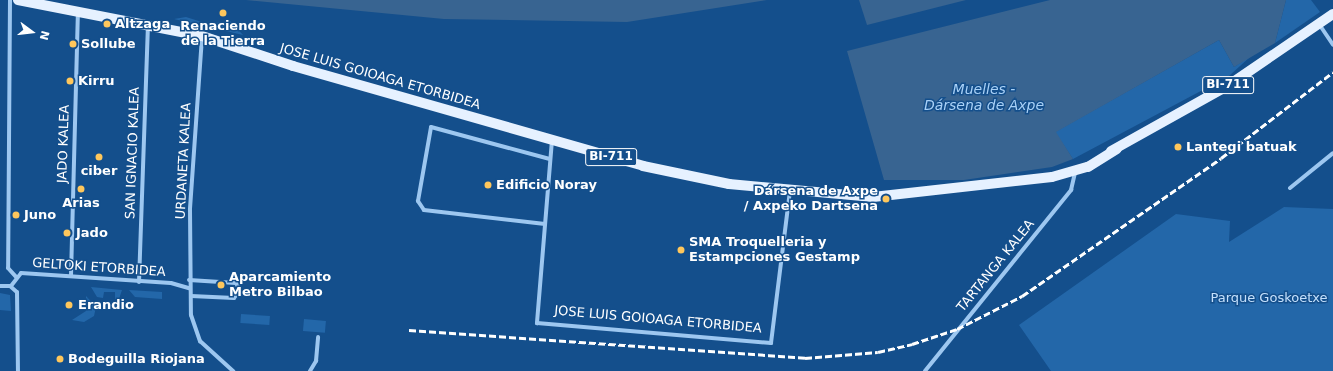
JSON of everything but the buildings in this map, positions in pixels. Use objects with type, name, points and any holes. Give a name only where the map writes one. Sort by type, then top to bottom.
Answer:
[{"type":"main road","name":"BI-711","points":[[13,2],[148,24],[202,36]]},
{"type":"main road","name":"BI-711","points":[[1033,178],[1117,149],[1229,85],[1333,14]]},
{"type":"main road","name":"JOSE LUIS GOIOAGA ETORBIDEA","points":[[202,36],[293,66],[552,140],[697,179],[790,190],[873,197],[1033,178],[1075,171],[1117,149]]},
{"type":"street","points":[[13,2],[8,268],[16,277]]},
{"type":"street","name":"JADO KALEA","points":[[71,276],[78,13]]},
{"type":"street","name":"SAN IGNACIO KALEA","points":[[139,282],[148,24]]},
{"type":"street","points":[[1319,24],[1333,45]]},
{"type":"street","name":"URDANETA KALEA","points":[[188,288],[192,169],[202,36]]},
{"type":"street","points":[[545,224],[424,210],[418,205],[431,127],[550,159]]},
{"type":"street","name":"JOSE LUIS GOIOAGA ETORBIDEA","points":[[552,140],[537,323],[771,343],[790,190]]},
{"type":"street","points":[[1290,188],[1333,154]]},
{"type":"street","name":"TARTANGA KALEA","points":[[925,371],[1071,190],[1075,171]]},
{"type":"street","name":"GELTOKI ETORBIDEA","points":[[10,286],[14,283],[16,277],[21,273],[139,282],[188,288]]},
{"type":"street","points":[[189,280],[236,283],[240,290],[234,298],[191,296]]},
{"type":"street","points":[[0,286],[10,286],[17,292],[18,371]]},
{"type":"street","points":[[188,288],[191,296],[196,335],[209,353],[233,371]]},
{"type":"street","points":[[310,371],[316,361],[318,337]]},
{"type":"green space","points":[[1286,0],[1311,0],[1320,12],[1275,43]]},
{"type":"green space","points":[[186,17],[208,24],[230,21],[243,35],[174,19]]},
{"type":"green space","points":[[1219,40],[1234,67],[1251,56],[1229,76],[1073,159],[1055,132]]},
{"type":"green space","name":"Parque Goskoetxe","points":[[1284,207],[1333,209],[1333,371],[1051,371],[1019,325],[1176,214],[1230,221],[1229,242]]},
{"type":"green space","points":[[91,287],[122,290],[119,299],[115,299],[115,292],[104,292],[103,298],[97,297]]},
{"type":"green space","points":[[129,290],[162,292],[162,299],[135,297]]},
{"type":"green space","points":[[0,293],[10,295],[11,311],[0,310]]},
{"type":"green space","points":[[86,296],[96,307],[94,316],[84,322],[72,320],[86,311]]},
{"type":"green space","points":[[241,314],[270,316],[269,325],[240,323]]},
{"type":"green space","points":[[304,319],[326,321],[325,333],[303,331]]},
{"type":"water","points":[[246,0],[767,0],[627,22],[444,19]]},
{"type":"water","points":[[859,0],[966,0],[867,25]]},
{"type":"water","name":"Muelles - Dársena de Axpe","points":[[1050,0],[1286,0],[1275,43],[1234,67],[1219,40],[1056,132],[1073,159],[1052,167],[964,180],[884,180],[847,51]]},
{"type":"railway","points":[[409,330],[805,358],[878,352],[912,344],[957,329],[1022,296],[1221,158],[1333,72]]},
{"type":"place","name":"Renaciendo de la Tierra","points":[[223,13]]},
{"type":"place","name":"Altzaga","points":[[107,24]]},
{"type":"place","name":"Sollube","points":[[73,44]]},
{"type":"place","name":"Kirru","points":[[70,81]]},
{"type":"place","name":"Lantegi batuak","points":[[1178,147]]},
{"type":"place","name":"ciber","points":[[99,157]]},
{"type":"place","name":"Edificio Noray","points":[[488,185]]},
{"type":"place","name":"Arias","points":[[81,189]]},
{"type":"place","name":"Dársena de Axpe / Axpeko Dartsena","points":[[886,199]]},
{"type":"place","name":"Juno","points":[[16,215]]},
{"type":"place","name":"Jado","points":[[67,233]]},
{"type":"place","name":"SMA Troquelleria y Estampciones Gestamp","points":[[681,250]]},
{"type":"place","name":"Aparcamiento Metro Bilbao","points":[[221,285]]},
{"type":"place","name":"Erandio","points":[[69,305]]},
{"type":"place","name":"Bodeguilla Riojana","points":[[60,359]]}]
